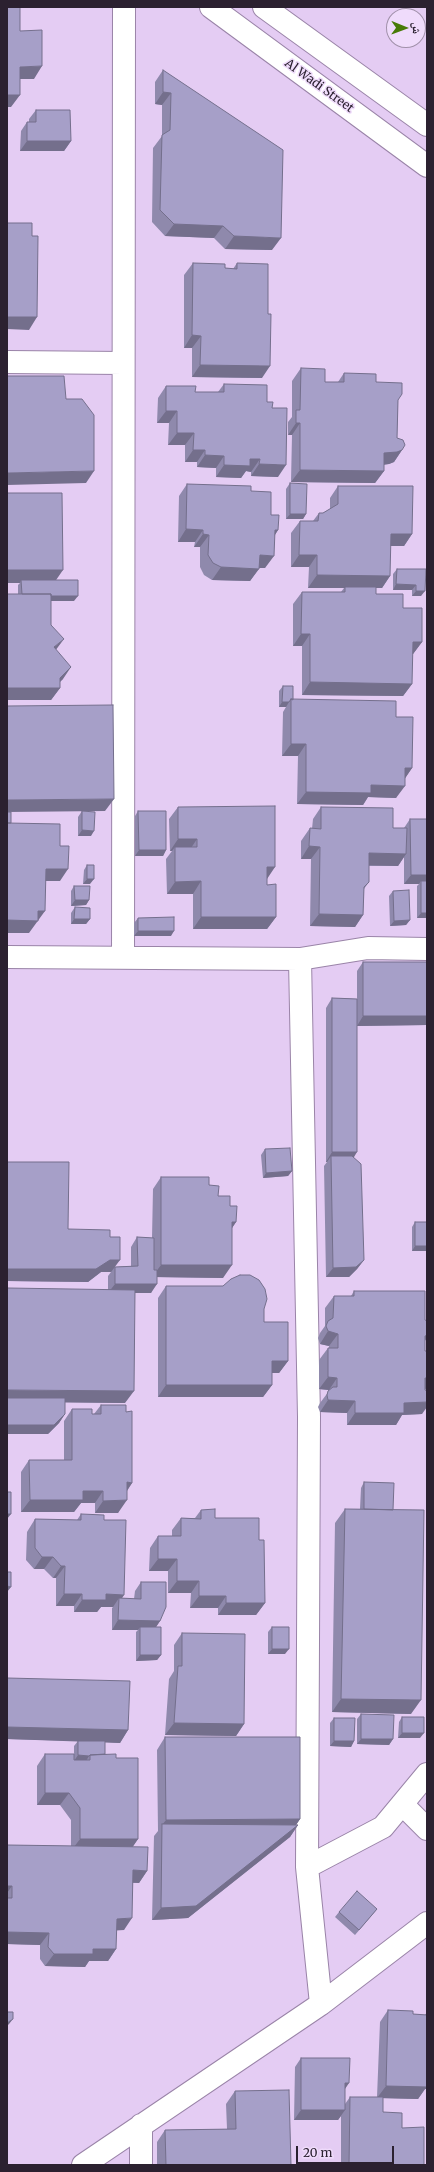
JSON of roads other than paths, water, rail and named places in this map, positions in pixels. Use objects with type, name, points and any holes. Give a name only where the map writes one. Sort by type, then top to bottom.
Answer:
[{"type":"street","points":[[123,958],[124,7]]},
{"type":"street","name":"Al Wadi Street","points":[[211,7],[427,166]]},
{"type":"street","points":[[264,7],[427,125]]},
{"type":"street","points":[[7,362],[123,363]]},
{"type":"street","points":[[7,957],[300,959],[368,948],[427,948]]},
{"type":"street","points":[[300,959],[309,1417],[307,1867],[321,2004]]},
{"type":"street","points":[[307,1867],[383,1827],[427,1774]]},
{"type":"street","points":[[402,1804],[427,1828]]},
{"type":"street","points":[[83,2165],[321,2004],[427,1923]]},
{"type":"street","points":[[141,2125],[141,2165]]}]
